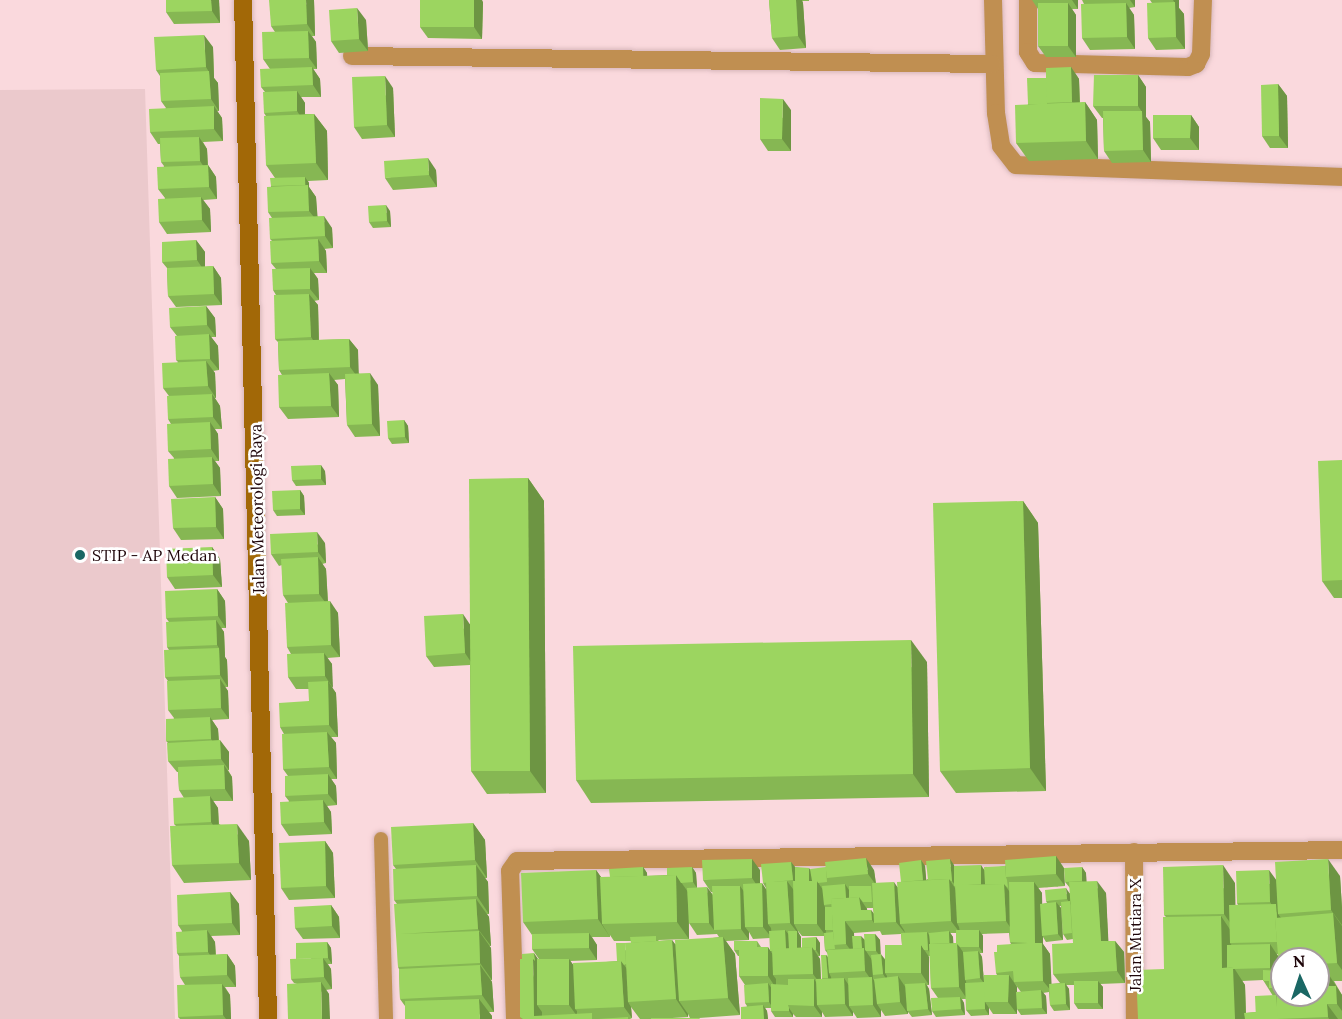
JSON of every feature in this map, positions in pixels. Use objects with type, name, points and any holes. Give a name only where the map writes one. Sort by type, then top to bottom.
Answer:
[{"type":"street","name":"Jalan Meteorologi Raya","points":[[243,0],[268,1019]]},
{"type":"street","points":[[993,0],[992,64],[1001,146],[1016,165],[1342,177]]},
{"type":"street","points":[[1028,0],[1028,52],[1035,63],[1188,68],[1196,64],[1200,54],[1203,0]]},
{"type":"street","points":[[352,56],[992,64]]},
{"type":"street","points":[[515,1019],[510,871],[517,861],[1342,850]]},
{"type":"street","name":"Jalan Mutiara X","points":[[1134,852],[1135,1019]]},
{"type":"lane","points":[[381,839],[386,1019]]},
{"type":"shaded area","name":"STIP - AP Medan","points":[[145,89],[175,1019],[0,1019],[0,90]]},
{"type":"building","points":[[166,0],[211,0],[212,11],[166,12]]},
{"type":"building","points":[[269,0],[306,0],[307,24],[271,26]]},
{"type":"building","points":[[420,0],[474,0],[474,27],[420,27]]},
{"type":"building","points":[[769,0],[796,0],[798,36],[772,38]]},
{"type":"building","points":[[1175,2],[1176,37],[1148,38],[1147,3]]},
{"type":"building","points":[[1038,3],[1068,3],[1068,46],[1038,46]]},
{"type":"building","points":[[1126,3],[1127,37],[1082,38],[1081,4]]},
{"type":"building","points":[[357,8],[359,39],[331,41],[329,10]]},
{"type":"building","points":[[308,31],[309,58],[263,59],[262,32]]},
{"type":"building","points":[[204,35],[206,67],[156,70],[154,37]]},
{"type":"building","points":[[312,67],[313,85],[261,87],[260,69]]},
{"type":"building","points":[[1071,67],[1072,102],[1046,103],[1046,68]]},
{"type":"building","points":[[209,71],[211,99],[161,101],[160,73]]},
{"type":"building","points":[[1094,75],[1138,75],[1138,106],[1093,106]]},
{"type":"building","points":[[385,76],[387,125],[354,127],[352,77]]},
{"type":"building","points":[[1027,78],[1046,78],[1047,104],[1028,104]]},
{"type":"building","points":[[1278,84],[1279,136],[1262,136],[1261,85]]},
{"type":"building","points":[[297,91],[297,111],[264,113],[263,92]]},
{"type":"building","points":[[760,98],[783,99],[782,139],[760,139]]},
{"type":"building","points":[[1085,102],[1086,141],[1016,143],[1015,105]]},
{"type":"building","points":[[214,106],[214,129],[150,132],[149,109]]},
{"type":"building","points":[[1103,111],[1142,111],[1143,150],[1104,151]]},
{"type":"building","points":[[314,114],[316,163],[266,165],[264,116]]},
{"type":"building","points":[[1153,115],[1191,115],[1190,138],[1153,138]]},
{"type":"building","points":[[199,137],[200,161],[161,162],[160,138]]},
{"type":"building","points":[[428,158],[429,175],[385,178],[384,161]]},
{"type":"building","points":[[208,165],[209,187],[158,189],[157,167]]},
{"type":"building","points":[[305,177],[305,185],[271,186],[270,178]]},
{"type":"building","points":[[308,185],[309,211],[268,212],[267,187]]},
{"type":"building","points":[[201,197],[202,220],[159,222],[158,199]]},
{"type":"building","points":[[386,205],[387,221],[369,222],[368,206]]},
{"type":"building","points":[[324,216],[325,236],[270,239],[269,218]]},
{"type":"building","points":[[318,239],[319,261],[271,263],[270,241]]},
{"type":"building","points":[[196,240],[197,260],[162,262],[162,242]]},
{"type":"building","points":[[213,266],[214,294],[168,296],[167,268]]},
{"type":"building","points":[[310,268],[310,289],[273,290],[272,269]]},
{"type":"building","points":[[309,294],[311,337],[275,339],[274,295]]},
{"type":"building","points":[[206,306],[207,325],[170,327],[169,308]]},
{"type":"building","points":[[209,334],[210,359],[176,360],[175,336]]},
{"type":"building","points":[[349,339],[350,367],[279,370],[278,341]]},
{"type":"building","points":[[206,361],[208,386],[163,388],[162,363]]},
{"type":"building","points":[[329,373],[331,406],[279,407],[278,375]]},
{"type":"building","points":[[370,373],[372,424],[347,425],[345,374]]},
{"type":"building","points":[[212,394],[213,417],[168,419],[167,396]]},
{"type":"building","points":[[404,420],[405,437],[388,438],[387,421]]},
{"type":"building","points":[[210,422],[211,449],[168,451],[167,424]]},
{"type":"building","points":[[212,457],[213,484],[169,486],[168,459]]},
{"type":"building","points":[[1342,460],[1342,580],[1322,581],[1318,461]]},
{"type":"building","points":[[321,465],[321,479],[292,480],[291,466]]},
{"type":"building","points":[[528,478],[530,771],[471,771],[469,479]]},
{"type":"building","points":[[300,490],[300,509],[273,510],[272,491]]},
{"type":"building","points":[[215,497],[216,527],[173,528],[171,499]]},
{"type":"building","points":[[1023,501],[1030,768],[940,771],[933,503]]},
{"type":"building","points":[[317,532],[318,552],[271,554],[270,534]]},
{"type":"building","points":[[212,547],[213,575],[167,577],[166,549]]},
{"type":"building","points":[[318,557],[319,594],[283,595],[281,559]]},
{"type":"building","points":[[217,589],[218,616],[166,618],[165,591]]},
{"type":"building","points":[[330,601],[331,645],[287,647],[285,603]]},
{"type":"building","points":[[463,614],[465,653],[426,656],[424,616]]},
{"type":"building","points":[[216,620],[217,645],[167,647],[166,622]]},
{"type":"building","points":[[911,640],[913,774],[576,780],[573,646]]},
{"type":"building","points":[[219,648],[220,675],[165,677],[164,650]]},
{"type":"building","points":[[324,653],[325,676],[288,677],[287,654]]},
{"type":"building","points":[[220,679],[221,708],[168,710],[167,681]]},
{"type":"building","points":[[328,681],[329,725],[280,727],[279,703],[309,701],[308,682]]},
{"type":"building","points":[[210,717],[211,739],[166,741],[166,719]]},
{"type":"building","points":[[327,732],[329,767],[283,769],[282,734]]},
{"type":"building","points":[[220,740],[221,759],[168,761],[167,743]]},
{"type":"building","points":[[224,765],[225,789],[179,790],[178,767]]},
{"type":"building","points":[[328,774],[328,794],[285,796],[285,776]]},
{"type":"building","points":[[210,796],[211,822],[174,824],[173,798]]},
{"type":"building","points":[[323,800],[324,822],[281,824],[280,802]]},
{"type":"building","points":[[473,823],[475,860],[393,865],[391,827]]},
{"type":"building","points":[[237,824],[239,863],[172,865],[170,826]]},
{"type":"building","points":[[325,841],[326,886],[281,888],[279,843]]},
{"type":"building","points":[[1056,856],[1056,874],[1006,877],[1005,860]]},
{"type":"building","points":[[866,858],[868,874],[827,878],[825,862]]},
{"type":"building","points":[[752,859],[752,878],[703,880],[702,860]]},
{"type":"building","points":[[950,859],[952,881],[949,879],[928,880],[926,861]]},
{"type":"building","points":[[1328,859],[1331,910],[1278,914],[1275,862]]},
{"type":"building","points":[[921,860],[923,880],[901,882],[899,863]]},
{"type":"building","points":[[791,862],[793,880],[763,883],[761,864]]},
{"type":"building","points":[[476,865],[477,896],[394,900],[393,869]]},
{"type":"building","points":[[981,865],[981,884],[954,886],[954,866]]},
{"type":"building","points":[[1223,865],[1224,914],[1164,915],[1163,867]]},
{"type":"building","points":[[1005,866],[1008,888],[1004,884],[985,884],[984,867]]},
{"type":"building","points":[[643,867],[643,876],[610,877],[609,869]]},
{"type":"building","points":[[692,867],[693,882],[681,883],[676,875],[667,875],[667,868]]},
{"type":"building","points":[[795,867],[809,868],[809,881],[795,881]]},
{"type":"building","points":[[826,867],[827,882],[812,881],[810,869]]},
{"type":"building","points":[[1082,867],[1082,881],[1065,882],[1064,868]]},
{"type":"building","points":[[596,870],[598,919],[523,922],[521,873]]},
{"type":"building","points":[[1269,870],[1270,902],[1237,903],[1236,871]]},
{"type":"building","points":[[676,875],[677,922],[602,924],[600,877]]},
{"type":"building","points":[[949,879],[951,921],[900,924],[897,882]]},
{"type":"building","points":[[787,881],[790,923],[768,924],[766,882]]},
{"type":"building","points":[[793,881],[817,881],[817,924],[794,924]]},
{"type":"building","points":[[1097,881],[1101,941],[1115,941],[1117,971],[1053,974],[1052,944],[1073,943],[1069,882]]},
{"type":"building","points":[[894,882],[896,922],[874,923],[872,883]]},
{"type":"building","points":[[1009,882],[1034,882],[1035,943],[1042,943],[1043,981],[1014,982],[1013,971],[996,973],[994,952],[997,952],[997,945],[1028,943],[1010,942]]},
{"type":"building","points":[[762,883],[763,927],[745,927],[743,884]]},
{"type":"building","points":[[845,884],[846,898],[831,899],[832,904],[824,905],[822,886]]},
{"type":"building","points":[[1004,884],[1006,921],[957,923],[955,885]]},
{"type":"building","points":[[712,886],[740,886],[741,929],[714,930]]},
{"type":"building","points":[[849,886],[871,886],[872,902],[863,902],[859,897],[849,898]]},
{"type":"building","points":[[707,887],[709,923],[689,923],[687,888]]},
{"type":"building","points":[[1066,888],[1067,899],[1046,901],[1045,890]]},
{"type":"building","points":[[230,892],[232,923],[178,925],[177,895]]},
{"type":"building","points":[[859,897],[861,910],[871,910],[872,920],[845,921],[846,944],[834,945],[831,899]]},
{"type":"building","points":[[476,899],[478,929],[400,934],[479,931],[480,963],[398,967],[394,904]]},
{"type":"building","points":[[1070,901],[1072,933],[1063,934],[1061,902]]},
{"type":"building","points":[[1056,902],[1058,934],[1042,936],[1040,904]]},
{"type":"building","points":[[1276,904],[1277,942],[1230,943],[1229,905]]},
{"type":"building","points":[[331,905],[332,926],[295,928],[294,907]]},
{"type":"building","points":[[825,907],[832,907],[833,930],[825,930]]},
{"type":"building","points":[[1333,913],[1337,963],[1330,963],[1330,947],[1277,947],[1275,918]]},
{"type":"building","points":[[1221,916],[1222,968],[1233,967],[1235,1019],[1138,1019],[1136,970],[1164,969],[1163,917]]},
{"type":"building","points":[[207,930],[208,952],[177,953],[176,932]]},
{"type":"building","points":[[785,930],[786,949],[770,951],[769,931]]},
{"type":"building","points":[[956,930],[979,930],[979,947],[960,947],[956,943]]},
{"type":"building","points":[[788,931],[797,931],[797,948],[789,949]]},
{"type":"building","points":[[949,931],[949,943],[930,944],[929,933]]},
{"type":"building","points":[[833,932],[835,949],[825,950],[824,933]]},
{"type":"building","points":[[927,932],[928,950],[924,950],[921,945],[902,945],[901,933]]},
{"type":"building","points":[[589,933],[589,948],[532,949],[532,934]]},
{"type":"building","points":[[864,934],[875,934],[876,951],[865,950]]},
{"type":"building","points":[[656,936],[656,941],[631,943],[630,937]]},
{"type":"building","points":[[852,936],[861,936],[862,948],[853,949]]},
{"type":"building","points":[[723,937],[728,998],[679,1001],[675,940]]},
{"type":"building","points":[[816,937],[816,950],[812,947],[802,948],[802,938]]},
{"type":"building","points":[[672,940],[676,999],[628,1002],[625,943]]},
{"type":"building","points":[[734,941],[757,941],[757,947],[739,947],[739,950],[734,950]]},
{"type":"building","points":[[327,942],[328,958],[296,959],[296,943]]},
{"type":"building","points":[[616,943],[625,943],[626,964],[624,965],[621,961],[617,961]]},
{"type":"building","points":[[957,943],[959,987],[931,988],[929,944]]},
{"type":"building","points":[[1270,944],[1270,968],[1227,968],[1227,945]]},
{"type":"building","points":[[885,945],[921,945],[921,973],[885,973]]},
{"type":"building","points":[[739,947],[768,947],[768,976],[739,976]]},
{"type":"building","points":[[812,947],[813,974],[773,975],[772,949]]},
{"type":"building","points":[[864,948],[865,971],[829,973],[827,950]]},
{"type":"building","points":[[978,951],[980,978],[965,980],[963,952]]},
{"type":"building","points":[[534,953],[535,961],[522,959],[522,954]]},
{"type":"building","points":[[227,954],[227,975],[180,977],[179,956]]},
{"type":"building","points":[[881,954],[883,974],[873,975],[871,955]]},
{"type":"building","points":[[821,955],[826,955],[828,978],[822,978]]},
{"type":"building","points":[[323,958],[324,977],[291,979],[290,959]]},
{"type":"building","points":[[520,959],[533,959],[534,1016],[592,1013],[592,1019],[523,1019],[520,1017]]},
{"type":"building","points":[[537,959],[569,959],[569,1005],[537,1005]]},
{"type":"building","points":[[621,961],[624,1007],[575,1009],[573,963]]},
{"type":"building","points":[[480,965],[482,995],[400,999],[399,969]]},
{"type":"building","points":[[1263,970],[1270,970],[1270,988],[1269,981],[1263,981]]},
{"type":"building","points":[[984,975],[1009,975],[1008,1002],[984,1002]]},
{"type":"building","points":[[898,976],[900,1002],[877,1004],[874,979]]},
{"type":"building","points":[[872,977],[873,1005],[849,1006],[848,978]]},
{"type":"building","points":[[844,978],[845,1004],[817,1005],[816,979]]},
{"type":"building","points":[[788,979],[814,979],[814,1006],[788,1005]]},
{"type":"building","points":[[1074,981],[1098,981],[1098,1003],[1074,1003]]},
{"type":"building","points":[[321,982],[322,1019],[288,1019],[287,984]]},
{"type":"building","points":[[984,982],[985,1009],[966,1010],[965,983]]},
{"type":"building","points":[[768,983],[769,1002],[745,1003],[744,985]]},
{"type":"building","points":[[925,983],[928,1009],[907,1011],[905,984]]},
{"type":"building","points":[[1065,983],[1066,1004],[1050,1005],[1049,984]]},
{"type":"building","points":[[222,984],[223,1015],[178,1017],[177,985]]},
{"type":"building","points":[[771,984],[788,985],[789,1011],[771,1011]]},
{"type":"building","points":[[1330,986],[1336,986],[1337,1004],[1330,1004]]},
{"type":"building","points":[[1041,990],[1042,1008],[1017,1009],[1016,992]]},
{"type":"building","points":[[1270,995],[1270,1007],[1277,1007],[1278,1019],[1256,1019],[1255,996]]},
{"type":"building","points":[[960,997],[961,1009],[932,1011],[931,998]]},
{"type":"building","points":[[479,999],[480,1019],[405,1019],[405,1001]]},
{"type":"building","points":[[763,1005],[764,1019],[741,1019],[741,1007]]},
{"type":"building","points":[[1277,1007],[1327,1007],[1328,1017],[1277,1019]]},
{"type":"building","points":[[1256,1012],[1256,1019],[1245,1019],[1244,1013]]},
{"type":"building","points":[[628,1017],[628,1019],[598,1019]]},
{"type":"building","points":[[699,1018],[699,1019],[651,1019]]},
{"type":"place","name":"STIP - AP Medan","points":[[80,555]]}]
